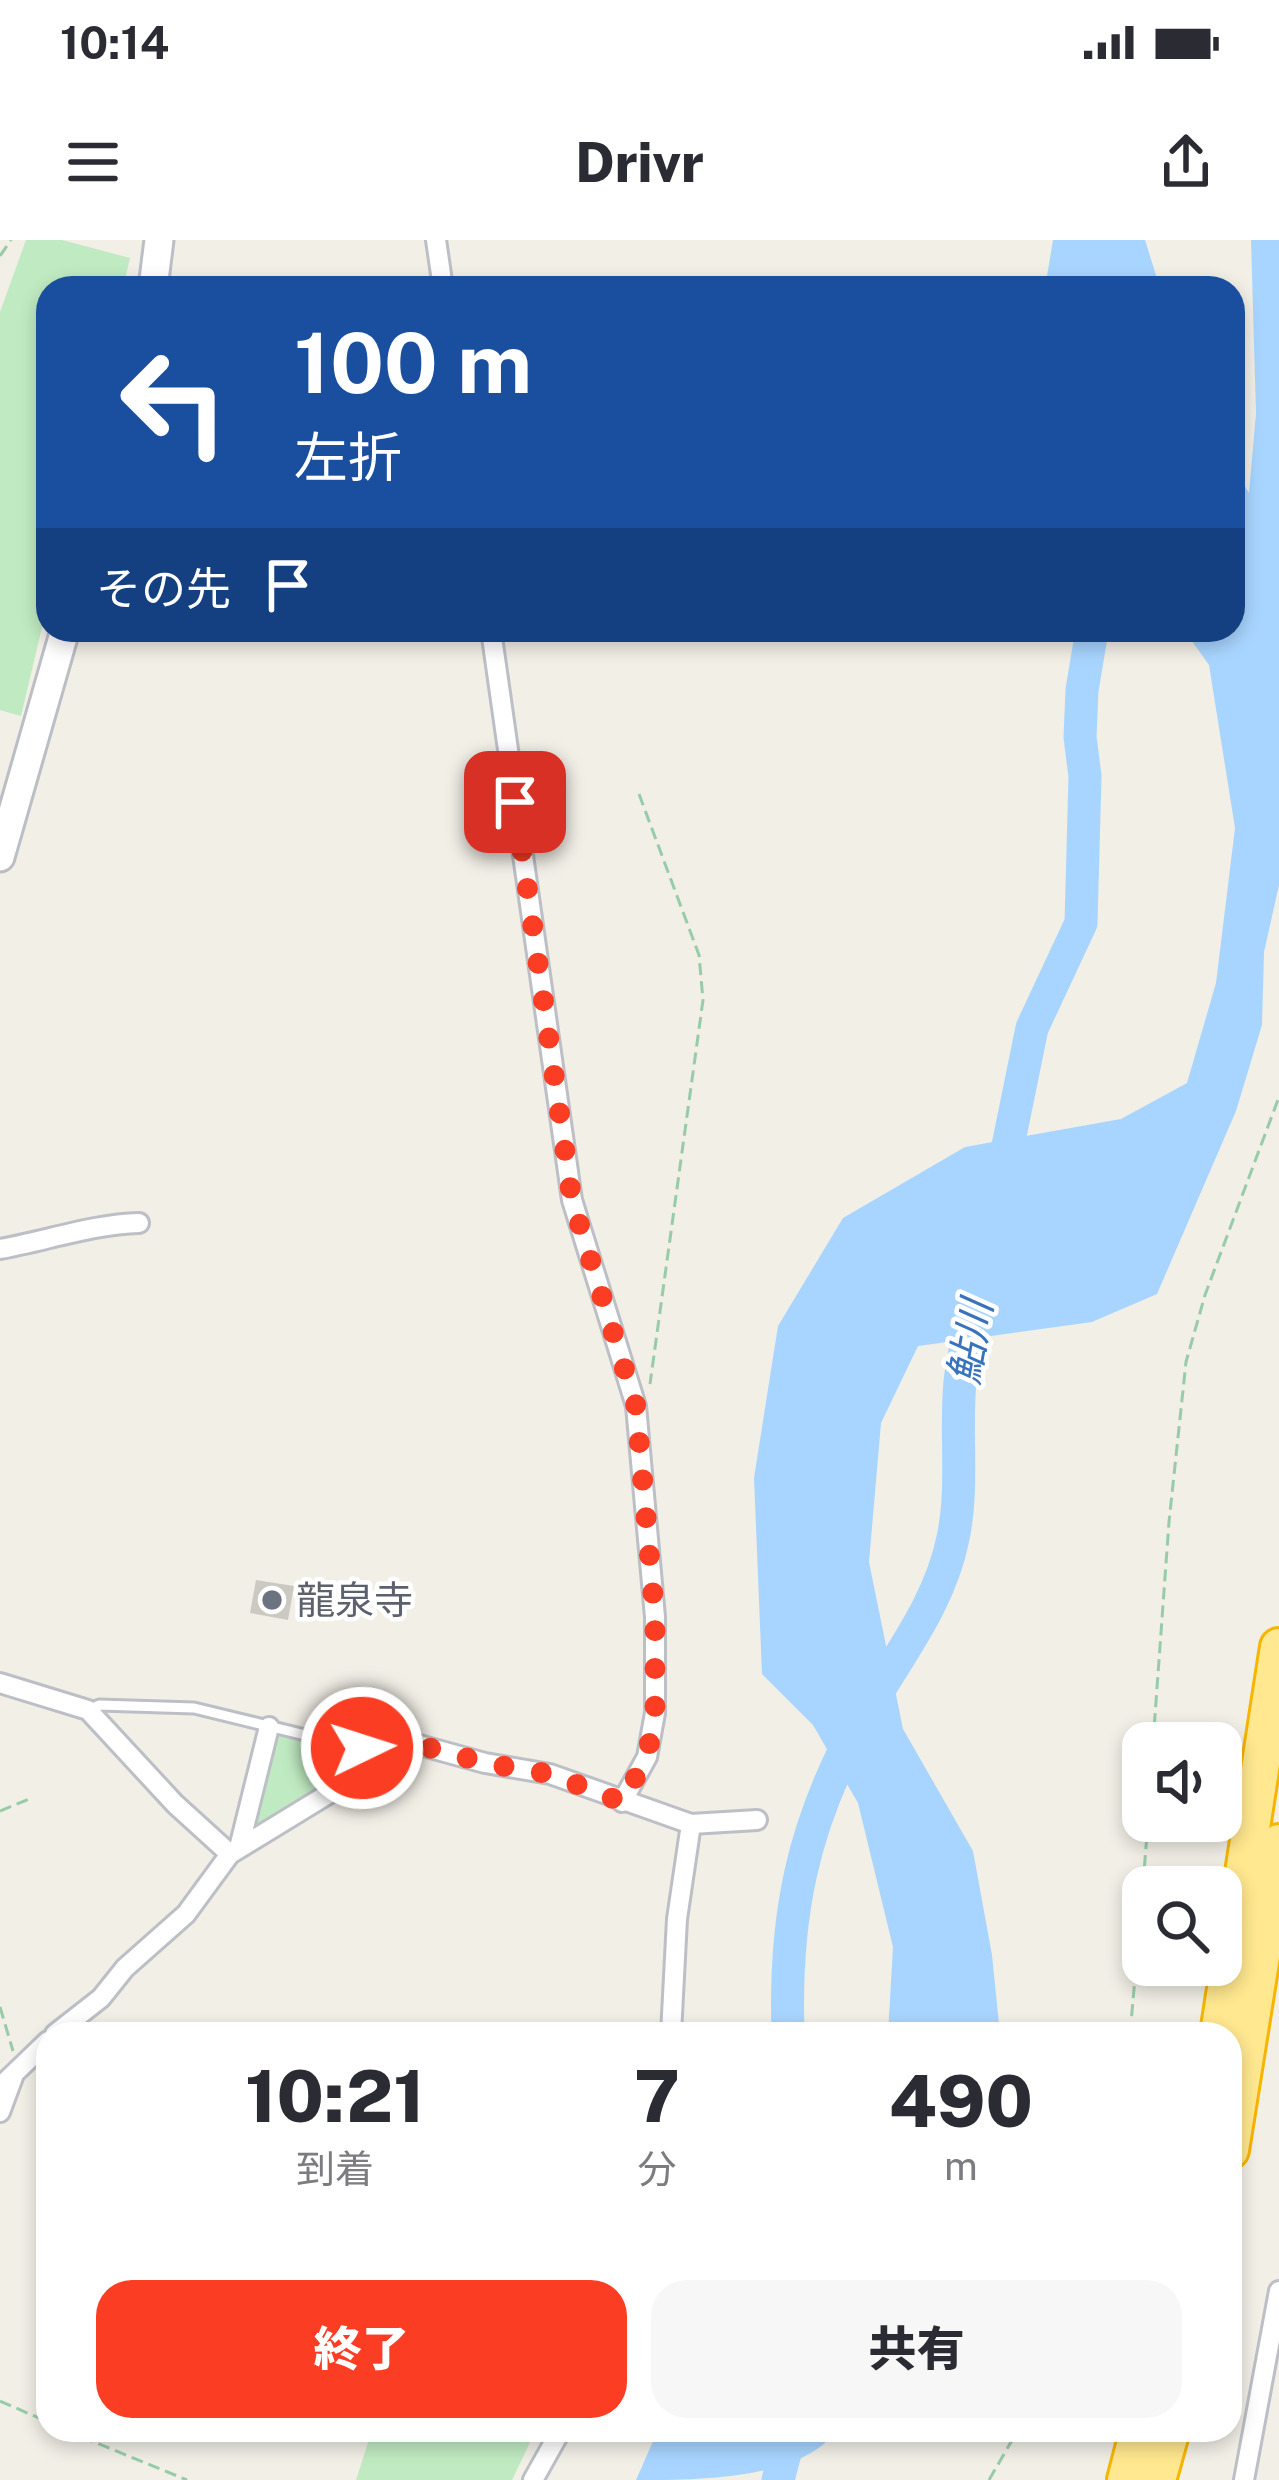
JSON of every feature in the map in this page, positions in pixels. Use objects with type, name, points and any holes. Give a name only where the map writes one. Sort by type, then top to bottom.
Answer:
[{"type":"highway","points":[[1221,2022],[1279,1647]]},
{"type":"highway","points":[[1242,2075],[1279,1844]]},
{"type":"highway","points":[[1126,2480],[1136,2442]]},
{"type":"highway","points":[[1157,2480],[1168,2442]]},
{"type":"main road","points":[[155,276],[160,240]]},
{"type":"main road","points":[[1,854],[62,642]]},
{"type":"street","points":[[436,240],[441,276]]},
{"type":"street","points":[[493,642],[572,1200],[636,1406],[655,1617],[655,1713],[647,1757],[622,1802]]},
{"type":"street","points":[[0,1249],[72,1236],[109,1223],[139,1223]]},
{"type":"street","points":[[0,1683],[88,1710],[175,1804],[235,1851]]},
{"type":"street","points":[[235,1851],[269,1727]]},
{"type":"street","points":[[70,2022],[186,1914],[235,1851],[338,1788],[362,1748],[379,1734],[485,1763],[550,1774],[691,1824],[758,1820]]},
{"type":"street","points":[[672,2022],[676,1919],[691,1824]]},
{"type":"street","points":[[0,2113],[11,2078],[36,2053]]},
{"type":"street","points":[[1244,2480],[1279,2291]]},
{"type":"street","points":[[533,2480],[554,2442]]},
{"type":"lane","points":[[88,1710],[99,1706],[194,1708],[362,1748]]},
{"type":"path","points":[[0,256],[11,240]]},
{"type":"path","points":[[636,1406],[650,1384],[703,1000],[699,955],[640,794]]},
{"type":"path","points":[[1155,1722],[1186,1362],[1205,1294],[1279,1097]]},
{"type":"path","points":[[0,1811],[29,1799]]},
{"type":"path","points":[[1131,2022],[1134,1986]]},
{"type":"path","points":[[0,2007],[11,2078]]},
{"type":"path","points":[[0,2402],[36,2417]]},
{"type":"path","points":[[94,2442],[187,2480]]},
{"type":"path","points":[[989,2480],[1011,2442]]},
{"type":"green space","points":[[26,240],[62,240],[130,258],[126,276],[36,276],[39,642],[21,716],[0,710],[0,312]]},
{"type":"green space","points":[[276,1735],[348,1752],[330,1786],[250,1832]]},
{"type":"green space","points":[[368,2442],[530,2442],[512,2480],[356,2480]]},
{"type":"water","points":[[1053,240],[1145,240],[1156,276],[1047,276]]},
{"type":"water","points":[[1251,240],[1279,240],[1279,885],[1264,952],[1262,1025],[1236,1111],[1157,1294],[1092,1322],[918,1346],[881,1423],[869,1562],[903,1729],[973,1851],[999,2022],[889,2022],[893,1947],[858,1803],[813,1725],[762,1674],[754,1478],[778,1326],[843,1218],[965,1147],[1121,1119],[1187,1083],[1216,983],[1235,828],[1209,665],[1193,642],[1245,642],[1245,486],[1249,493],[1256,413]]},
{"type":"water","points":[[653,2442],[826,2442],[799,2459],[746,2474],[636,2480]]},
{"type":"building","name":"龍泉寺","points":[[256,1580],[294,1586],[288,1620],[250,1613]]},
{"type":"waterway","name":"鮎川","points":[[1001,1180],[1032,1028],[1081,923],[1085,776],[1080,737],[1090,642]]},
{"type":"waterway","name":"鮎川","points":[[788,2022],[789,1951],[810,1837],[858,1725],[937,1589],[953,1538],[960,1382],[976,1301]]},
{"type":"waterway","name":"鮎川","points":[[778,2480],[788,2442]]},
{"type":"place","name":"龍泉寺","points":[[272,1600]]},
{"type":"route","points":[[362,1748],[379,1734],[485,1763],[550,1774],[622,1802],[647,1757],[652,1737],[655,1617],[636,1406],[572,1200],[515,802]]}]
